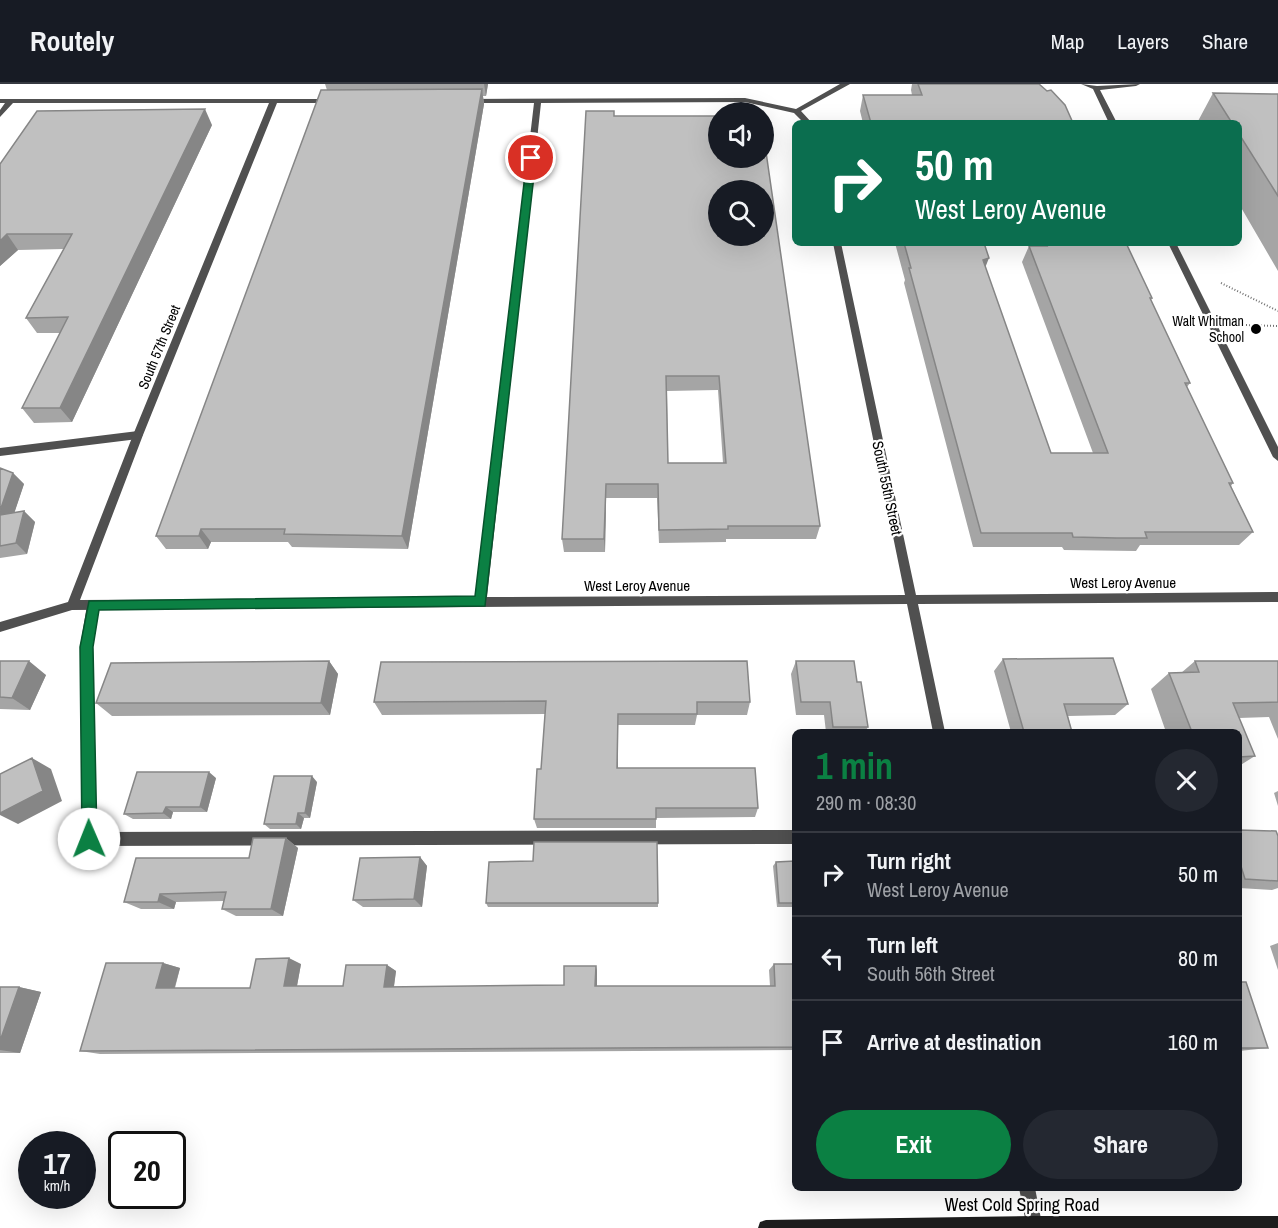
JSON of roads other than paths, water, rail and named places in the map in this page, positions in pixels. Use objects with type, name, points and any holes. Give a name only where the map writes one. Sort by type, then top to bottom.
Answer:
[{"type":"street","points":[[797,111],[846,84]]},
{"type":"street","points":[[1085,84],[1096,88],[1136,84]]},
{"type":"street","points":[[1096,88],[1112,120]]},
{"type":"street","points":[[455,101],[745,100],[797,111],[805,120]]},
{"type":"street","points":[[0,101],[336,101]]},
{"type":"street","points":[[0,115],[10,101]]},
{"type":"street","name":"South 57th Street","points":[[72,604],[274,101]]},
{"type":"street","points":[[481,602],[538,101]]},
{"type":"street","name":"South 55th Street","points":[[838,246],[938,729]]},
{"type":"street","points":[[1173,246],[1278,457]]},
{"type":"street","points":[[0,452],[138,435]]},
{"type":"street","name":"West Leroy Avenue","points":[[0,627],[72,604],[1278,597]]},
{"type":"street","points":[[93,604],[86,647],[89,839],[792,837]]},
{"type":"street","points":[[1028,1191],[1034,1224]]},
{"type":"street","name":"West Cold Spring Road","points":[[766,1228],[1034,1224],[1278,1224]]},
{"type":"place","name":"Walt Whitman School","points":[[1256,329]]}]
